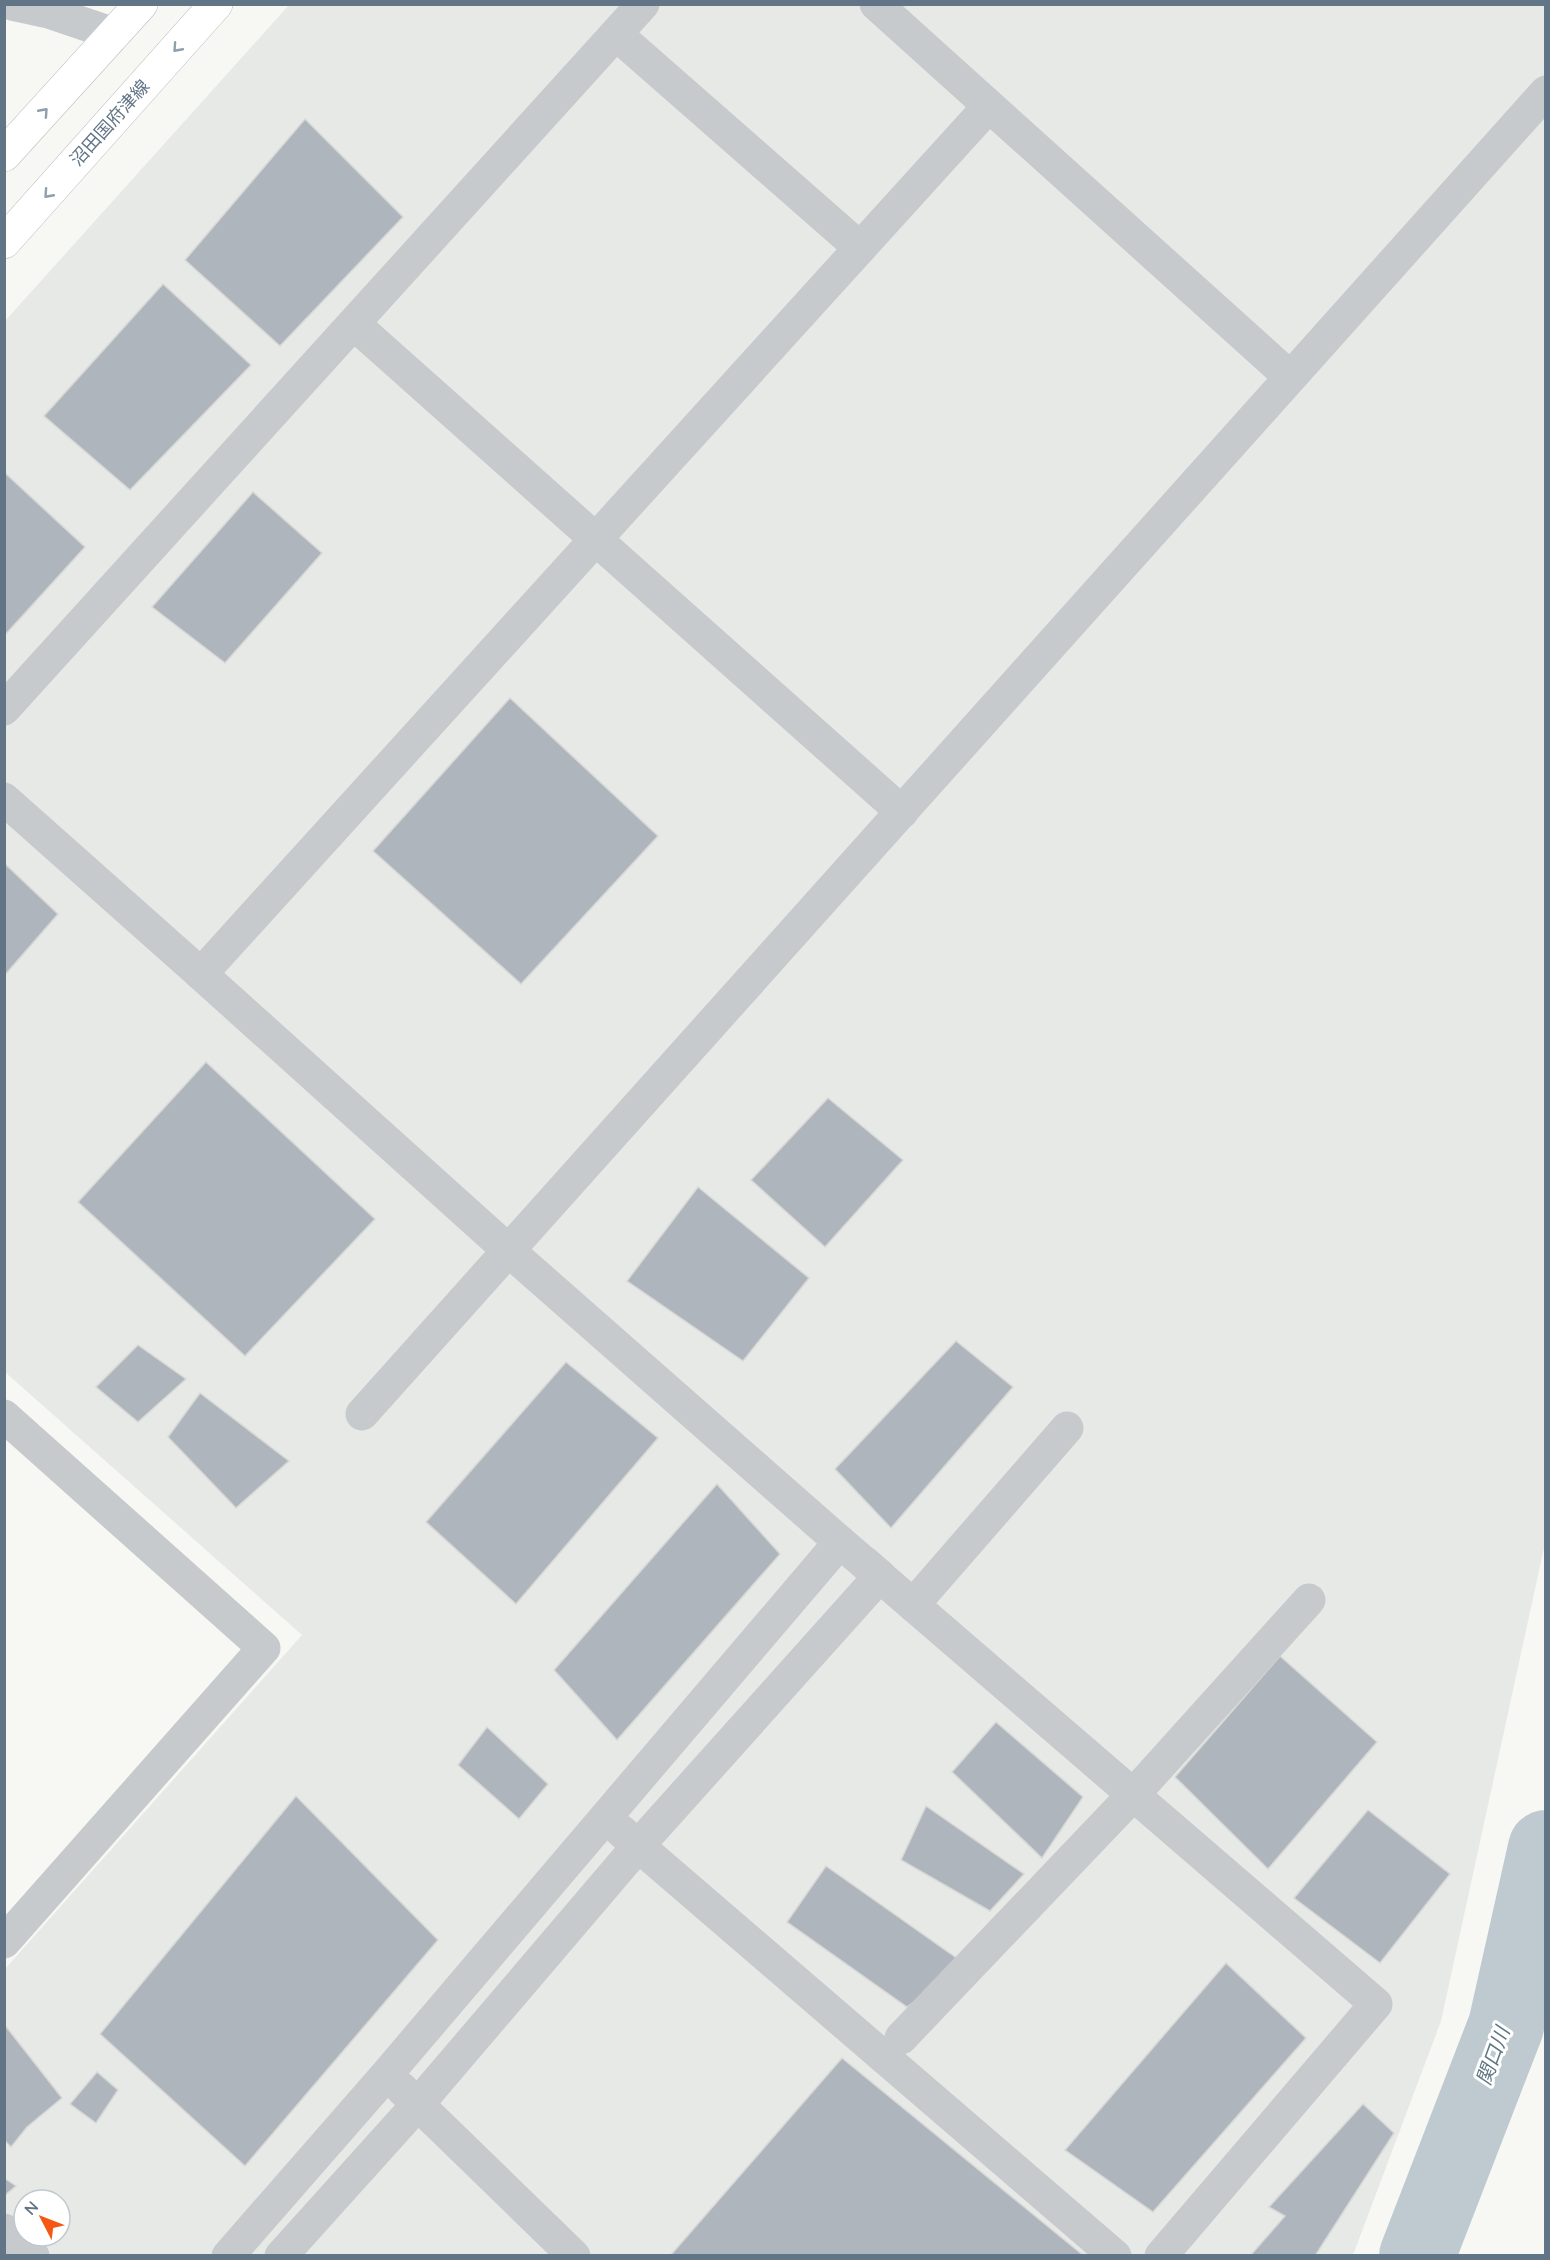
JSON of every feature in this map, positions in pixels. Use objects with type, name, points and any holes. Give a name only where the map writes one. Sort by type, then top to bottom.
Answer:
[{"type":"main road","points":[[4,155],[141,4]]},
{"type":"main road","name":"沼田国府津線","points":[[4,242],[216,4]]},
{"type":"street","points":[[12,4],[49,12],[114,34]]},
{"type":"street","points":[[4,709],[643,4]]},
{"type":"street","points":[[876,4],[1290,377]]},
{"type":"street","points":[[616,34],[860,248]]},
{"type":"street","points":[[362,1414],[1545,93]]},
{"type":"street","points":[[201,974],[989,106]]},
{"type":"street","points":[[354,324],[902,812]]},
{"type":"street","points":[[4,799],[508,1251],[913,1605],[1376,2004],[1161,2256]]},
{"type":"street","points":[[568,1302],[880,1576]]},
{"type":"street","points":[[4,1416],[264,1648],[4,1942]]},
{"type":"street","points":[[913,1605],[1067,1428]]},
{"type":"street","points":[[228,2256],[387,2074],[840,1542]]},
{"type":"street","points":[[281,2256],[418,2104],[638,1846],[880,1576]]},
{"type":"street","points":[[901,2038],[1133,1795],[1309,1600]]},
{"type":"street","points":[[606,1818],[1114,2256]]},
{"type":"street","points":[[387,2074],[574,2256]]},
{"type":"street","points":[[4,2230],[33,2256]]},
{"type":"shaded area","points":[[289,5],[1545,5],[1545,1543],[1441,2021],[1353,2255],[5,2255],[5,1969],[302,1635],[5,1372],[5,321]]},
{"type":"building","points":[[305,119],[403,217],[280,346],[185,260]]},
{"type":"building","points":[[163,284],[251,365],[130,490],[44,416]]},
{"type":"building","points":[[4,472],[85,547],[4,636]]},
{"type":"building","points":[[253,492],[322,553],[225,663],[152,607]]},
{"type":"building","points":[[510,698],[658,836],[521,984],[373,851]]},
{"type":"building","points":[[4,863],[58,914],[4,976]]},
{"type":"building","points":[[206,1062],[375,1219],[245,1356],[78,1202]]},
{"type":"building","points":[[828,1098],[903,1160],[825,1247],[751,1180]]},
{"type":"building","points":[[698,1187],[809,1278],[743,1361],[627,1281]]},
{"type":"building","points":[[956,1341],[1013,1387],[891,1528],[835,1469]]},
{"type":"building","points":[[138,1345],[186,1379],[138,1422],[96,1387]]},
{"type":"building","points":[[566,1362],[658,1438],[516,1604],[426,1522]]},
{"type":"building","points":[[200,1393],[289,1461],[236,1508],[168,1437]]},
{"type":"building","points":[[717,1484],[780,1554],[617,1740],[554,1670]]},
{"type":"building","points":[[1280,1656],[1377,1742],[1268,1869],[1175,1777]]},
{"type":"building","points":[[996,1722],[1083,1797],[1042,1858],[952,1772]]},
{"type":"building","points":[[487,1727],[548,1784],[519,1819],[458,1765]]},
{"type":"building","points":[[296,1796],[438,1940],[245,2166],[100,2034]]},
{"type":"building","points":[[926,1806],[1024,1874],[990,1911],[901,1860]]},
{"type":"building","points":[[1368,1810],[1450,1874],[1380,1963],[1294,1898]]},
{"type":"building","points":[[826,1866],[965,1964],[907,2007],[787,1922]]},
{"type":"building","points":[[1226,1963],[1306,2038],[1153,2212],[1065,2150]]},
{"type":"building","points":[[4,2024],[62,2098],[27,2127],[11,2147],[4,2140]]},
{"type":"building","points":[[842,2058],[1084,2256],[670,2256]]},
{"type":"building","points":[[97,2072],[118,2090],[96,2123],[70,2104]]},
{"type":"building","points":[[1363,2104],[1394,2133],[1315,2256],[1250,2256],[1285,2216],[1269,2207]]},
{"type":"building","points":[[4,2178],[16,2186],[4,2196]]},
{"type":"waterway","name":"関口川","points":[[1417,2256],[1506,2026],[1546,1848]]}]
